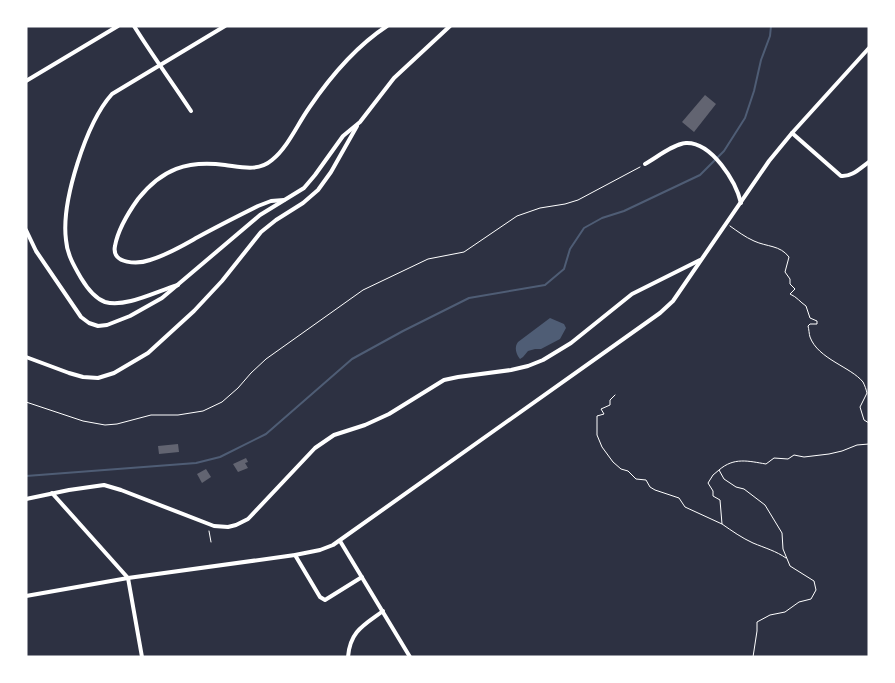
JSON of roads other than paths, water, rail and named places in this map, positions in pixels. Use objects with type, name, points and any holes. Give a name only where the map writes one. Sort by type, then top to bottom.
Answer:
[{"type":"street","points":[[26,81],[118,26]]},
{"type":"street","points":[[134,26],[191,111]]},
{"type":"street","points":[[178,285],[120,303],[106,302],[95,296],[84,283],[70,257],[66,240],[66,212],[74,177],[99,111],[112,94],[226,26]]},
{"type":"street","points":[[287,199],[271,201],[258,206],[179,248],[149,261],[140,263],[124,261],[117,257],[115,250],[120,229],[131,208],[152,184],[170,171],[185,165],[223,165],[248,169],[259,167],[273,160],[283,149],[322,90],[353,52],[387,26]]},
{"type":"street","points":[[26,357],[69,374],[98,378],[114,372],[148,353],[194,311],[222,281],[261,232],[318,190],[331,172],[360,122],[394,78],[450,26]]},
{"type":"street","points":[[26,596],[128,578],[295,555],[320,550],[340,541],[660,313],[673,301],[769,161],[869,48]]},
{"type":"street","points":[[26,230],[36,251],[81,317],[89,323],[98,326],[118,321],[162,298],[254,219],[287,199],[309,182],[344,136],[360,122]]},
{"type":"street","points":[[792,133],[841,176],[853,174],[869,162]]},
{"type":"street","points":[[645,164],[674,147],[686,143],[698,146],[720,162],[737,190],[741,203]]},
{"type":"street","points":[[26,499],[98,485],[110,486],[210,525],[228,527],[236,525],[248,519],[316,448],[334,435],[365,425],[389,414],[444,380],[511,370],[543,360],[571,343],[632,294],[702,259]]},
{"type":"street","points":[[52,493],[128,578],[142,657]]},
{"type":"street","points":[[340,541],[410,657]]},
{"type":"street","points":[[295,555],[320,597],[325,600],[362,577]]},
{"type":"street","points":[[348,657],[350,644],[357,630],[383,611]]},
{"type":"water","points":[[550,318],[564,324],[566,328],[560,339],[541,349],[528,351],[520,359],[516,350],[518,342]]},
{"type":"waterway","points":[[26,476],[196,463],[220,457],[266,434],[352,359],[403,331],[469,298],[545,285],[564,269],[570,249],[584,228],[602,218],[624,211],[700,175],[724,151],[745,118],[761,60],[770,36],[771,26]]}]
